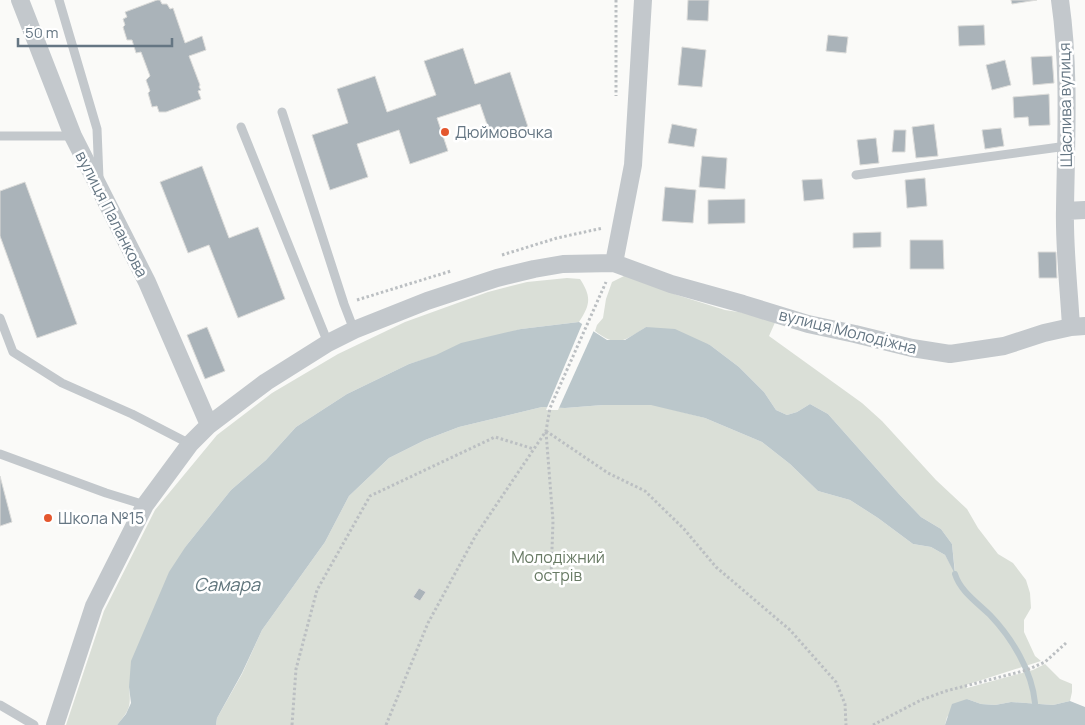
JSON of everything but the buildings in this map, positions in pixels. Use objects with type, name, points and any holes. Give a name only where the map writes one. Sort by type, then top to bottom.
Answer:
[{"type":"street","name":"вулиця Паланкова","points":[[20,0],[73,136],[146,282],[209,425]]},
{"type":"street","points":[[55,725],[94,606],[146,504],[190,444],[209,425],[266,382],[328,343],[354,330],[427,301],[497,278],[563,264],[614,263],[633,165],[643,0]]},
{"type":"street","name":"Щаслива вулиця","points":[[1060,0],[1065,35],[1067,146],[1065,211],[1078,326]]},
{"type":"street","points":[[1065,211],[1085,210]]},
{"type":"street","name":"вулиця Молодіжна","points":[[614,263],[671,284],[808,324],[912,348],[950,354],[1004,346],[1044,333],[1078,326]]},
{"type":"lane","points":[[59,0],[97,129],[100,190]]},
{"type":"lane","points":[[282,112],[354,330]]},
{"type":"lane","points":[[240,127],[328,343]]},
{"type":"lane","points":[[0,136],[73,136]]},
{"type":"lane","points":[[856,175],[1067,146]]},
{"type":"lane","points":[[0,318],[13,352],[62,383],[132,414],[190,444]]},
{"type":"lane","points":[[0,454],[106,493],[146,504]]},
{"type":"lane","points":[[0,704],[34,725]]},
{"type":"path","points":[[616,0],[616,99]]},
{"type":"path","points":[[551,577],[553,521],[546,431],[550,408],[601,294]]},
{"type":"path","points":[[386,725],[436,607],[476,535],[546,431]]},
{"type":"path","points":[[546,431],[608,473],[645,490],[684,529],[716,567],[790,630],[836,682],[845,704],[846,725]]},
{"type":"path","points":[[292,725],[296,669],[317,590],[370,496],[495,437],[534,449]]},
{"type":"path","points":[[873,725],[921,700],[946,691],[1027,670],[1046,662],[1066,643]]},
{"type":"green space","name":"Молодіжний острів","points":[[626,275],[677,295],[725,310],[777,318],[769,336],[862,403],[882,421],[936,480],[967,509],[978,528],[998,554],[1013,563],[1026,580],[1030,593],[1031,608],[1024,620],[1024,632],[1035,656],[1041,661],[966,685],[967,688],[1033,670],[1045,664],[1060,679],[1072,684],[1070,701],[1053,705],[1011,702],[995,705],[981,704],[967,699],[947,717],[945,725],[216,725],[217,718],[242,674],[262,630],[325,542],[349,496],[389,458],[425,440],[459,427],[542,407],[565,408],[651,404],[705,418],[762,442],[790,464],[818,491],[850,500],[913,544],[931,547],[945,555],[955,572],[952,544],[941,529],[921,517],[828,414],[810,404],[797,412],[787,415],[776,410],[764,392],[739,367],[710,345],[646,327],[620,341],[609,340],[595,331],[603,318],[606,299],[612,282]]},
{"type":"green space","points":[[567,278],[580,279],[588,296],[587,306],[579,322],[521,329],[409,364],[347,394],[296,427],[266,460],[231,490],[186,546],[129,687],[129,708],[121,720],[117,725],[66,725],[104,611],[155,510],[217,435],[272,393],[338,354],[405,322],[488,292],[527,282]]},
{"type":"water","name":"Самара","points":[[579,322],[607,340],[625,340],[646,327],[675,329],[710,345],[739,367],[764,392],[776,410],[787,415],[797,412],[810,404],[828,414],[921,517],[941,529],[952,544],[955,574],[945,555],[931,547],[913,544],[850,500],[818,491],[790,464],[762,442],[705,418],[651,405],[542,407],[459,427],[425,440],[389,458],[349,496],[325,542],[262,630],[242,673],[217,718],[216,725],[117,725],[126,714],[131,703],[129,687],[131,661],[169,572],[186,546],[231,490],[266,460],[296,427],[347,394],[409,364],[436,355],[461,343],[521,329]]},
{"type":"water","points":[[967,699],[981,704],[995,705],[1011,702],[1053,705],[1070,701],[1085,707],[1085,725],[945,725],[952,704]]},
{"type":"pier","points":[[583,322],[595,328],[558,410],[546,410]]},
{"type":"waterway","points":[[955,574],[961,586],[998,624],[1020,656],[1030,679],[1035,703]]},
{"type":"place","name":"Дюймовочка","points":[[445,132]]},
{"type":"place","name":"Школа №15","points":[[48,518]]}]
